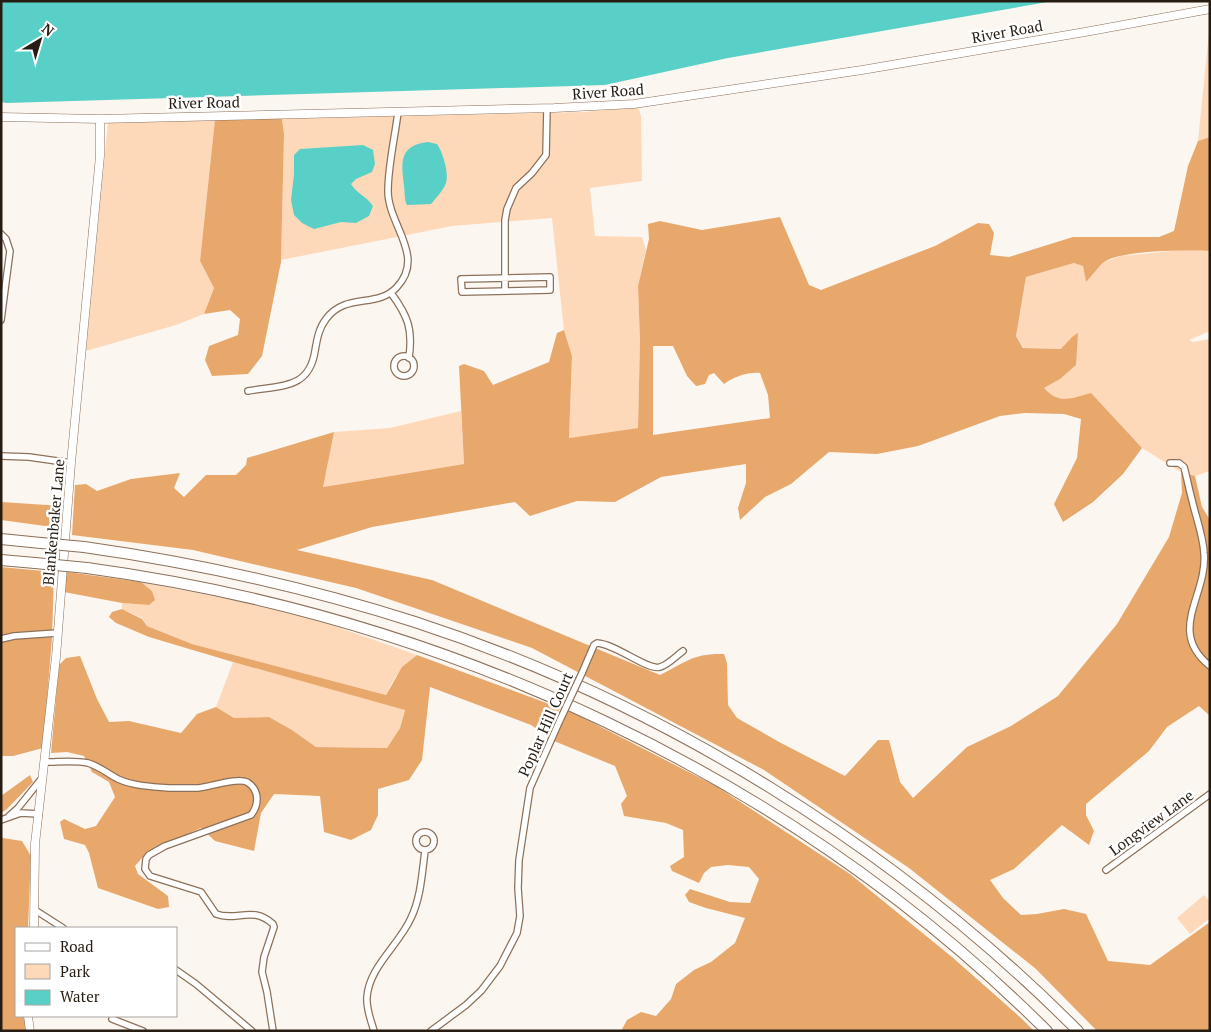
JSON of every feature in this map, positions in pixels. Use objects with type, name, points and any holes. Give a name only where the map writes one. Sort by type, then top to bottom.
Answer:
[{"type":"highway","points":[[1,540],[84,547],[141,555],[216,569],[305,590],[376,610],[476,644],[537,668],[644,718],[713,755],[769,788],[861,848],[973,934],[1024,979],[1078,1031]]},
{"type":"highway","points":[[1,560],[87,568],[215,589],[284,605],[388,635],[467,662],[553,697],[662,750],[731,788],[798,830],[902,904],[957,949],[1047,1031]]},
{"type":"street","name":"River Road","points":[[1,118],[100,119],[547,108],[634,104],[690,97],[1066,35],[1210,8]]},
{"type":"street","points":[[506,291],[505,220],[507,209],[516,188],[532,173],[546,155],[547,108]]},
{"type":"street","points":[[248,390],[286,386],[300,380],[308,371],[313,361],[322,324],[334,311],[349,302],[379,299],[391,293],[402,281],[408,257],[405,243],[388,197],[398,112]]},
{"type":"street","name":"Blankenbaker Lane","points":[[34,927],[34,865],[38,814],[45,762],[100,156],[100,119]]},
{"type":"street","points":[[1,234],[6,239],[10,251],[1,320]]},
{"type":"street","points":[[550,278],[550,290],[506,291],[462,292],[461,279],[550,278]]},
{"type":"street","points":[[391,293],[402,307],[409,326],[411,336],[409,358]]},
{"type":"street","points":[[1,456],[29,457],[71,463]]},
{"type":"street","points":[[1170,463],[1178,463],[1184,467],[1204,551],[1205,568],[1194,602],[1189,630],[1190,642],[1200,657],[1210,666]]},
{"type":"street","points":[[1,639],[14,636],[57,633]]},
{"type":"street","name":"Poplar Hill Court","points":[[431,1031],[466,1005],[481,991],[500,966],[517,933],[520,916],[518,888],[520,860],[530,788],[594,645],[597,643],[612,646],[654,668],[663,666],[683,651]]},
{"type":"street","points":[[45,762],[86,763],[100,768],[127,783],[171,788],[199,788],[241,780],[251,786],[257,796],[256,807],[251,816],[165,846],[146,859],[145,868],[152,877],[201,892],[216,914],[230,916],[258,914],[273,924],[274,927],[264,957],[262,972],[273,1031]]},
{"type":"street","points":[[9,816],[18,808],[43,777]]},
{"type":"street","name":"Longview Lane","points":[[1106,870],[1210,794]]},
{"type":"street","points":[[1,820],[21,813],[38,814]]},
{"type":"street","points":[[374,1031],[367,1002],[368,987],[379,966],[400,937],[413,914],[425,851]]},
{"type":"street","points":[[35,910],[61,927]]},
{"type":"street","points":[[178,971],[252,1031]]},
{"type":"street","points":[[28,1017],[30,1031]]},
{"type":"street","points":[[112,1019],[143,1031]]},
{"type":"green space","points":[[1210,22],[1210,137],[1198,141]]},
{"type":"green space","points":[[636,107],[639,109],[641,116],[642,181],[590,188],[595,236],[642,237],[646,250],[638,286],[640,341],[638,428],[569,438],[572,356],[564,330],[552,218],[452,226],[281,260],[284,134],[282,119],[584,112]]},
{"type":"green space","points":[[215,119],[200,261],[214,288],[204,314],[176,325],[86,351],[108,122]]},
{"type":"green space","points":[[1182,250],[1210,251],[1210,331],[1189,340],[1193,342],[1210,339],[1210,471],[1195,476],[1181,472],[1142,448],[1091,394],[1066,399],[1054,397],[1043,388],[1060,379],[1061,349],[1024,348],[1016,336],[1026,277],[1074,263],[1083,265],[1086,282],[1104,262],[1121,256]]},
{"type":"green space","points":[[461,411],[464,464],[322,487],[334,432],[390,428]]},
{"type":"green space","points":[[141,582],[238,601],[320,621],[417,655],[398,673],[386,695],[192,644],[147,626],[142,618],[122,609],[122,603],[149,605],[152,591]]},
{"type":"green space","points":[[233,662],[405,709],[400,728],[387,748],[316,747],[269,717],[234,718],[216,707]]},
{"type":"green space","points":[[1204,895],[1210,902],[1210,918],[1190,934],[1177,918]]},
{"type":"shaded area","points":[[215,119],[282,119],[284,134],[281,262],[262,356],[248,374],[212,376],[205,360],[209,346],[238,335],[240,319],[230,310],[204,314],[214,288],[200,261]]},
{"type":"shaded area","points":[[1210,137],[1210,251],[1139,253],[1113,258],[1104,262],[1086,282],[1083,266],[1074,263],[1026,277],[1016,336],[1023,348],[1061,349],[1078,333],[1076,365],[1060,379],[1044,388],[1055,397],[1066,399],[1091,393],[1142,448],[1123,474],[1093,502],[1063,522],[1054,504],[1077,458],[1081,419],[1064,414],[1025,413],[1000,416],[918,446],[877,454],[829,452],[791,484],[765,497],[740,520],[738,508],[746,483],[746,464],[661,477],[615,502],[577,501],[530,516],[515,502],[372,527],[297,550],[432,580],[660,675],[697,657],[724,654],[727,663],[728,705],[737,718],[845,776],[878,740],[889,740],[900,782],[913,798],[967,747],[1011,726],[1058,696],[1117,624],[1169,537],[1182,493],[1181,472],[1195,476],[1202,507],[1210,520],[1210,716],[1199,706],[1167,727],[1149,751],[1086,804],[1086,815],[1094,831],[1089,845],[1062,825],[1014,869],[990,880],[1003,898],[1021,915],[1064,909],[1086,914],[1108,961],[1150,965],[1210,922],[1210,1031],[1097,1031],[1036,969],[909,868],[764,770],[532,648],[356,588],[193,550],[72,535],[75,485],[86,484],[97,491],[131,479],[180,473],[174,488],[184,497],[206,475],[236,475],[246,465],[247,458],[334,432],[323,487],[464,464],[459,366],[464,364],[484,371],[493,385],[549,362],[557,333],[564,330],[572,356],[569,438],[638,428],[640,341],[638,286],[649,239],[648,224],[660,221],[702,230],[780,217],[809,285],[821,290],[935,246],[978,223],[989,224],[994,233],[990,255],[1009,257],[1073,237],[1159,237],[1174,231],[1188,166],[1198,141]],"holes":[[[653,346],[673,346],[687,376],[696,386],[705,384],[709,375],[714,373],[724,384],[750,373],[760,373],[768,395],[770,418],[653,435]]]},
{"type":"shaded area","points":[[1,502],[62,506],[60,528],[1,520]]},
{"type":"shaded area","points":[[1,567],[54,572],[52,638],[43,748],[13,756],[1,756]]},
{"type":"shaded area","points":[[67,572],[141,582],[152,591],[155,600],[149,605],[122,603],[64,592]]},
{"type":"shaded area","points":[[122,609],[142,619],[147,626],[192,644],[386,695],[402,667],[417,655],[560,708],[548,736],[531,725],[430,687],[422,760],[409,780],[378,789],[378,815],[371,830],[351,840],[324,832],[320,796],[274,794],[261,813],[254,851],[215,841],[201,828],[147,852],[135,866],[138,874],[168,896],[169,907],[158,909],[98,888],[89,853],[85,845],[64,839],[60,822],[64,819],[85,829],[96,826],[115,797],[109,782],[92,772],[84,756],[67,752],[51,753],[59,665],[66,658],[80,656],[97,699],[109,722],[129,721],[181,733],[197,714],[216,707],[234,718],[269,717],[316,747],[387,748],[400,728],[405,710],[149,637],[116,623],[109,617],[112,612]]},
{"type":"shaded area","points":[[568,710],[716,786],[850,874],[952,957],[1034,1031],[621,1031],[627,1020],[641,1012],[656,1016],[671,999],[676,984],[694,970],[711,962],[735,943],[745,918],[689,902],[685,895],[690,889],[730,902],[750,903],[759,879],[749,867],[728,865],[711,867],[704,873],[699,883],[672,871],[670,866],[684,857],[683,830],[666,823],[624,816],[621,804],[627,796],[615,766],[554,741]]},
{"type":"shaded area","points":[[30,775],[33,782],[1,813],[1,796]]},
{"type":"shaded area","points":[[1,835],[3,838],[22,841],[31,856],[28,927],[15,927],[15,1017],[25,1017],[27,1031],[1,1031]]},
{"type":"water","points":[[1,1],[1053,1],[728,58],[605,85],[7,103],[1,102]]},
{"type":"water","points":[[428,142],[437,144],[441,152],[446,168],[446,183],[431,204],[407,205],[402,170],[404,156],[412,147]]},
{"type":"water","points":[[363,145],[373,150],[375,164],[372,172],[356,179],[351,184],[373,206],[369,216],[356,223],[341,222],[314,229],[302,223],[294,215],[291,200],[294,155],[300,149]]}]
